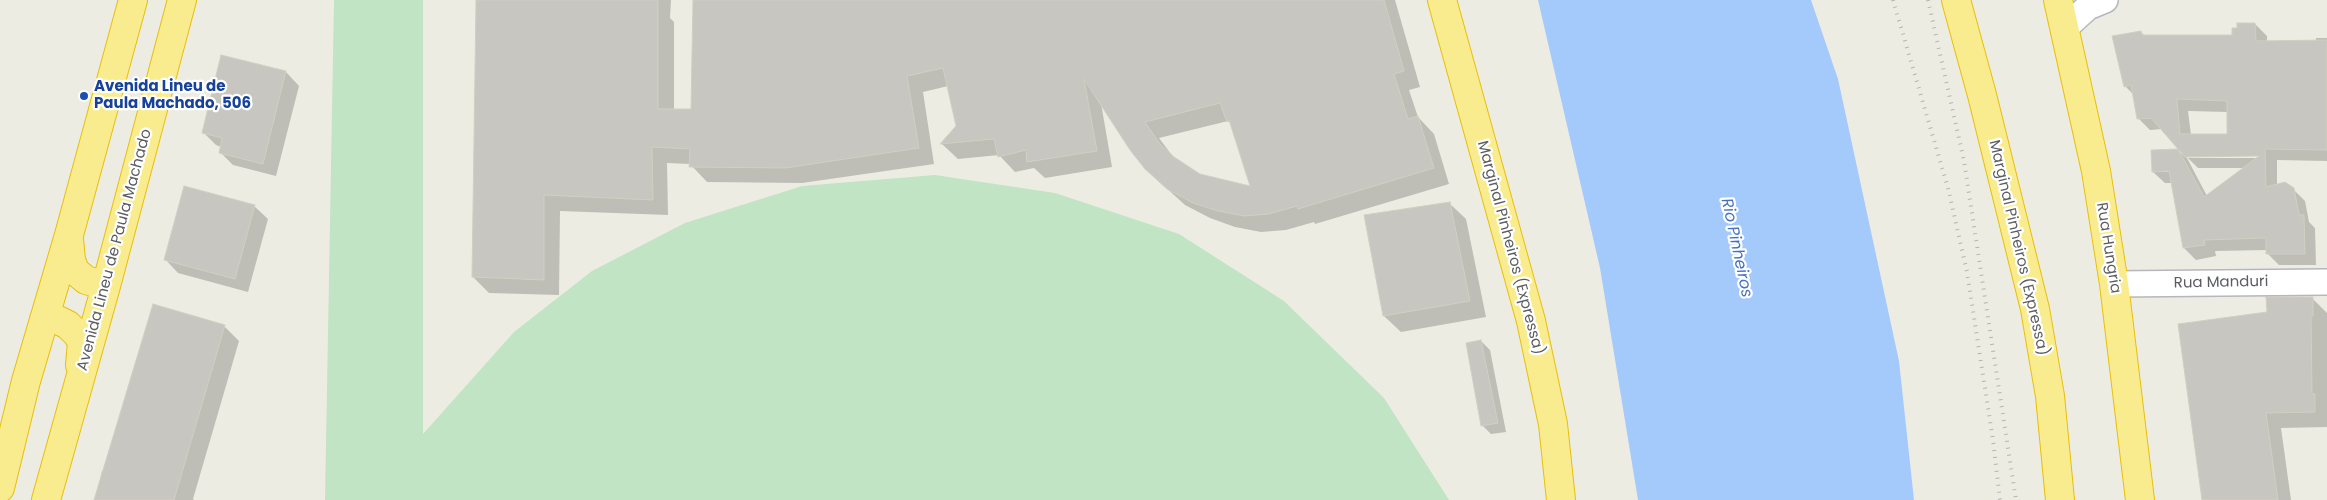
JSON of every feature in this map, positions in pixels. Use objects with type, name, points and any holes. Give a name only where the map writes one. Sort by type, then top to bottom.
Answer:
[{"type":"highway","points":[[0,488],[26,381],[69,235],[133,0]]},
{"type":"highway","name":"Avenida Lineu de Paula Machado","points":[[46,500],[106,286],[182,0]]},
{"type":"highway","name":"Marginal Pinheiros (Expressa)","points":[[1442,0],[1531,321],[1554,424],[1561,500]]},
{"type":"highway","name":"Marginal Pinheiros (Expressa)","points":[[1956,0],[1987,114],[2035,309],[2050,396],[2060,500]]},
{"type":"highway","name":"Rua Hungria","points":[[2058,0],[2066,26],[2096,171],[2114,284],[2140,500]]},
{"type":"highway","points":[[69,235],[71,260],[75,271],[86,280],[106,286]]},
{"type":"highway","points":[[44,319],[58,320],[68,325],[82,342],[82,356],[75,396]]},
{"type":"street","points":[[2066,26],[2088,6],[2105,0]]},
{"type":"street","name":"Rua Manduri","points":[[2114,284],[2327,282]]},
{"type":"green space","points":[[334,0],[423,0],[423,434],[514,332],[592,271],[685,223],[802,186],[935,175],[1055,193],[1179,234],[1284,301],[1384,398],[1449,500],[325,500]]},
{"type":"water","name":"Rio Pinheiros","points":[[1538,0],[1811,0],[1838,79],[1899,361],[1914,500],[1638,500],[1600,268]]},
{"type":"building","points":[[476,0],[658,0],[658,109],[691,109],[693,0],[1384,0],[1404,71],[1394,74],[1408,119],[1418,116],[1434,168],[1298,209],[1297,206],[1269,214],[1244,216],[1218,211],[1193,203],[1167,189],[1145,169],[1130,150],[1084,79],[1097,151],[1027,162],[1026,150],[998,157],[994,139],[940,144],[956,126],[943,68],[907,76],[919,148],[785,168],[689,167],[690,149],[652,147],[653,200],[544,195],[544,280],[472,277]],"holes":[[[1220,103],[1227,122],[1229,120],[1250,186],[1200,174],[1174,157],[1160,144],[1145,122]]]},
{"type":"building","points":[[2237,23],[2255,23],[2256,41],[2327,40],[2327,150],[2265,149],[2266,187],[2285,182],[2294,188],[2299,215],[2304,215],[2305,254],[2266,254],[2266,238],[2204,240],[2205,245],[2183,248],[2169,171],[2152,172],[2151,150],[2178,149],[2204,197],[2259,156],[2185,157],[2151,118],[2137,119],[2131,85],[2124,87],[2112,36],[2141,31],[2142,35],[2232,35],[2232,28],[2237,28]],"holes":[[[2177,99],[2227,101],[2227,134],[2180,134]]]},
{"type":"building","points":[[221,55],[286,71],[263,164],[219,153],[222,138],[202,133]]},
{"type":"building","points":[[184,186],[255,205],[235,279],[164,260]]},
{"type":"building","points":[[1450,202],[1470,301],[1383,316],[1364,215]]},
{"type":"building","points":[[2266,297],[2313,297],[2313,316],[2311,316],[2312,394],[2315,394],[2315,412],[2266,413],[2278,500],[2202,500],[2178,324],[2267,312]]},
{"type":"building","points":[[153,304],[225,325],[174,500],[94,500]]},
{"type":"building","points":[[1481,340],[1498,423],[1481,426],[1466,343]]},
{"type":"railway","points":[[1893,0],[1948,188],[1967,272],[1993,440],[2000,500]]},
{"type":"railway","points":[[1928,0],[1964,161],[2016,500]]},
{"type":"place","name":"Avenida Lineu de Paula Machado, 506","points":[[84,96]]}]
